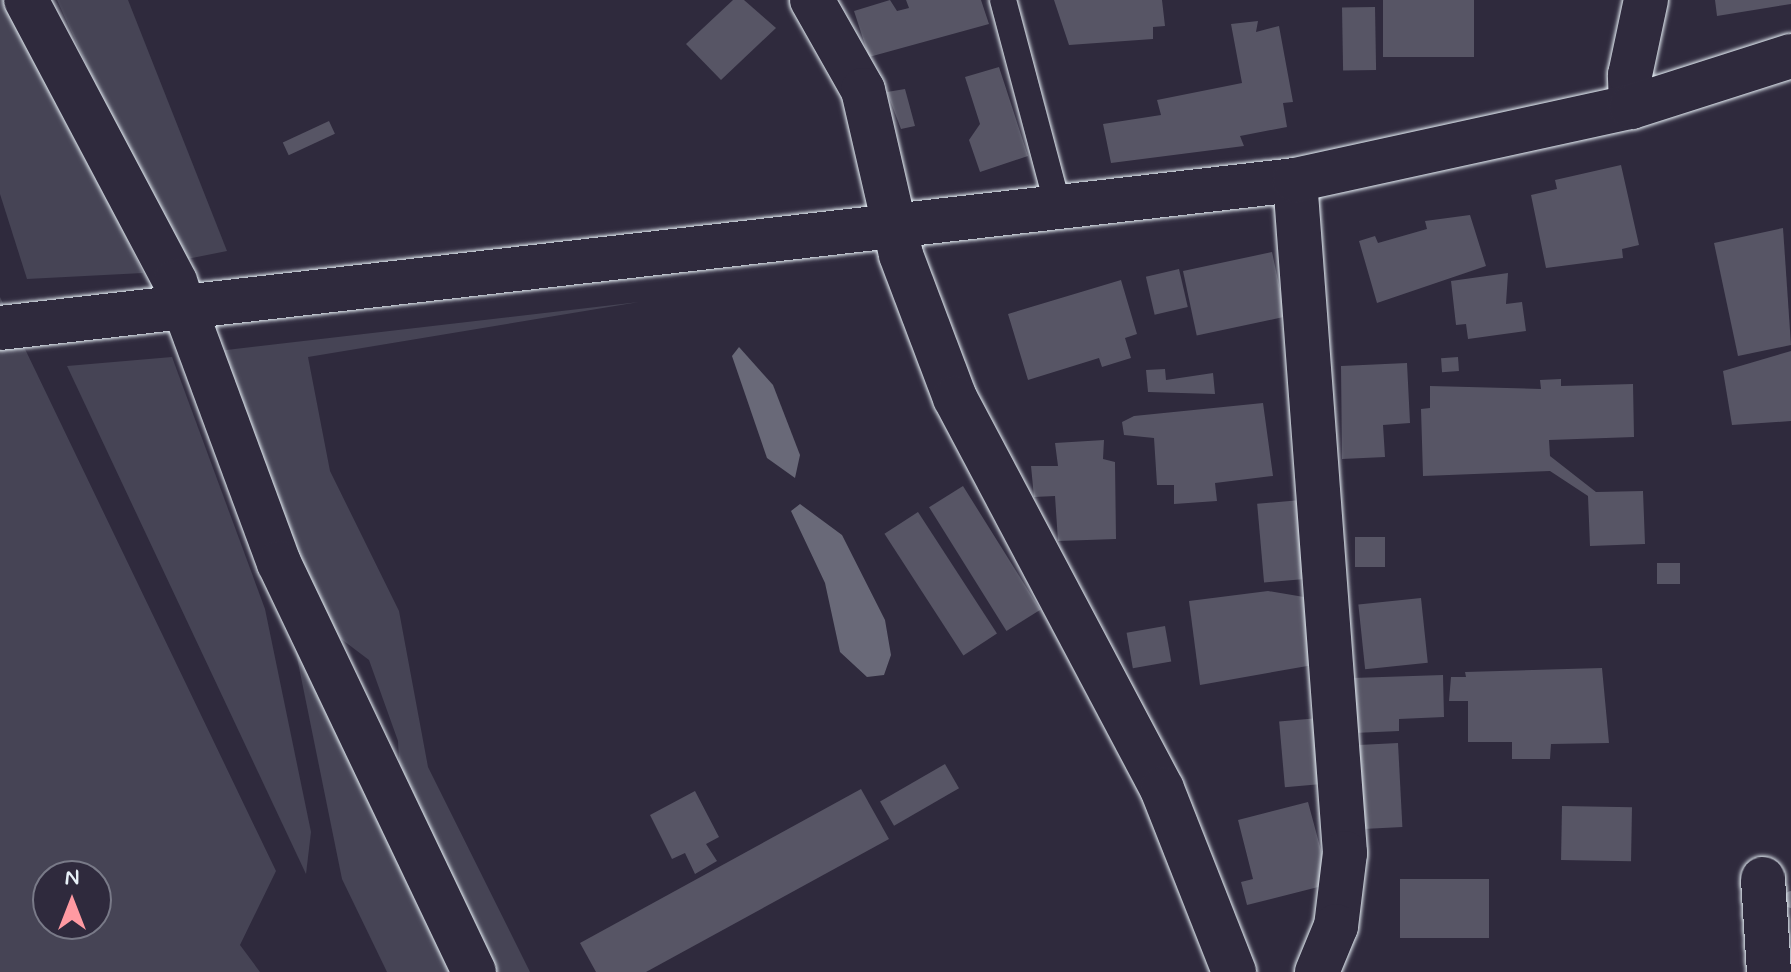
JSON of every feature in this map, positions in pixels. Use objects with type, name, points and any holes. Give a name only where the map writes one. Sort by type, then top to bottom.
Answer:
[{"type":"street","points":[[26,0],[162,310],[474,972]]},
{"type":"street","points":[[812,0],[863,90],[895,226],[955,398],[1162,789],[1234,972]]},
{"type":"street","points":[[1631,107],[1630,75],[1646,0]]},
{"type":"street","points":[[0,328],[1059,210],[1295,180],[1631,107],[1791,56]]},
{"type":"street","points":[[1295,180],[1322,468],[1345,853],[1336,926],[1317,972]]},
{"type":"street","points":[[1763,879],[1769,972]]},
{"type":"lane","points":[[1003,0],[1059,210]]},
{"type":"shaded area","points":[[0,0],[15,0],[143,273],[27,279],[0,194]]},
{"type":"shaded area","points":[[57,0],[128,0],[227,251],[187,259],[126,151]]},
{"type":"shaded area","points":[[0,297],[276,871],[240,945],[260,972],[0,972]]},
{"type":"shaded area","points":[[639,302],[308,357],[330,471],[399,611],[428,767],[530,972],[496,972],[400,780],[398,741],[369,660],[324,626],[218,351]]},
{"type":"shaded area","points":[[172,357],[265,609],[311,832],[306,874],[67,366]]},
{"type":"shaded area","points":[[290,623],[462,972],[387,972],[342,879]]},
{"type":"water","points":[[739,347],[773,385],[800,455],[795,478],[767,458],[732,356]]},
{"type":"water","points":[[800,504],[842,535],[885,620],[891,655],[884,675],[867,677],[840,652],[825,583],[791,511]]},
{"type":"building","points":[[733,0],[744,0],[776,28],[721,80],[686,44]]},
{"type":"building","points":[[890,0],[897,11],[909,8],[906,0],[981,0],[989,24],[869,57],[854,11]]},
{"type":"building","points":[[1054,0],[1162,0],[1165,26],[1153,27],[1153,39],[1069,45]]},
{"type":"building","points":[[1383,0],[1474,0],[1474,57],[1383,57]]},
{"type":"building","points":[[1715,0],[1791,0],[1791,4],[1717,16]]},
{"type":"building","points":[[1375,7],[1376,70],[1343,71],[1342,8]]},
{"type":"building","points":[[1258,21],[1256,32],[1279,26],[1293,102],[1283,103],[1287,127],[1240,136],[1244,146],[1111,163],[1103,124],[1161,115],[1157,100],[1242,83],[1231,24]]},
{"type":"building","points":[[999,67],[1028,156],[980,172],[969,140],[980,124],[965,77]]},
{"type":"building","points":[[905,89],[915,126],[901,129],[887,92]]},
{"type":"building","points":[[329,121],[335,134],[289,155],[283,143]]},
{"type":"building","points":[[1621,165],[1639,245],[1622,249],[1623,258],[1546,268],[1531,195],[1557,189],[1555,180]]},
{"type":"building","points":[[1470,215],[1486,266],[1377,303],[1359,241],[1375,236],[1378,243],[1427,229],[1425,221]]},
{"type":"building","points":[[1783,228],[1791,345],[1738,356],[1714,243]]},
{"type":"building","points":[[1272,252],[1286,317],[1197,335],[1183,271]]},
{"type":"building","points":[[1179,269],[1188,307],[1155,315],[1146,277]]},
{"type":"building","points":[[1508,273],[1506,304],[1522,302],[1526,331],[1468,339],[1466,324],[1456,325],[1451,281]]},
{"type":"building","points":[[1121,280],[1137,334],[1125,338],[1131,358],[1102,367],[1099,358],[1028,380],[1008,314]]},
{"type":"building","points":[[1791,351],[1791,421],[1732,425],[1723,371]]},
{"type":"building","points":[[1458,357],[1459,371],[1442,372],[1441,358]]},
{"type":"building","points":[[1407,363],[1410,423],[1383,425],[1385,457],[1342,459],[1341,366]]},
{"type":"building","points":[[1165,369],[1166,380],[1213,373],[1215,394],[1148,392],[1146,370]]},
{"type":"building","points":[[1561,379],[1561,386],[1633,384],[1634,437],[1549,440],[1550,456],[1596,492],[1643,491],[1645,544],[1590,546],[1588,496],[1550,471],[1423,476],[1421,409],[1430,408],[1430,386],[1541,389],[1540,380]]},
{"type":"building","points":[[1263,403],[1273,476],[1215,483],[1217,501],[1174,504],[1174,485],[1157,485],[1154,438],[1124,435],[1122,422],[1134,416]]},
{"type":"building","points":[[1104,440],[1103,459],[1115,462],[1116,539],[1058,541],[1055,496],[1034,497],[1031,466],[1058,466],[1055,443]]},
{"type":"building","points":[[963,486],[1040,610],[1006,631],[929,507]]},
{"type":"building","points":[[1301,500],[1308,579],[1264,583],[1257,504]]},
{"type":"building","points":[[918,512],[997,634],[963,655],[884,534]]},
{"type":"building","points":[[1355,537],[1385,537],[1385,567],[1355,567]]},
{"type":"building","points":[[1657,563],[1680,563],[1680,584],[1657,584]]},
{"type":"building","points":[[1268,591],[1304,597],[1313,665],[1200,685],[1189,601]]},
{"type":"building","points":[[1421,598],[1428,663],[1365,669],[1358,605]]},
{"type":"building","points":[[1165,626],[1171,661],[1133,668],[1127,633]]},
{"type":"building","points":[[1602,668],[1609,743],[1551,744],[1550,759],[1512,759],[1512,742],[1468,742],[1468,701],[1449,701],[1451,677],[1466,677],[1465,672]]},
{"type":"building","points":[[1443,675],[1444,717],[1399,719],[1399,731],[1354,733],[1352,678]]},
{"type":"building","points":[[1319,718],[1325,784],[1285,787],[1279,721]]},
{"type":"building","points":[[1398,743],[1402,827],[1358,829],[1354,745]]},
{"type":"building","points":[[945,764],[959,788],[894,826],[880,802]]},
{"type":"building","points":[[861,789],[889,839],[646,972],[596,972],[580,943]]},
{"type":"building","points":[[695,791],[719,837],[706,844],[717,861],[695,874],[685,853],[672,859],[650,815]]},
{"type":"building","points":[[1308,802],[1330,884],[1247,905],[1241,882],[1253,879],[1238,820]]},
{"type":"building","points":[[1562,806],[1632,807],[1631,861],[1561,860]]},
{"type":"building","points":[[1400,879],[1489,879],[1489,938],[1400,938]]},
{"type":"waterway","points":[[1791,897],[1791,902]]}]
